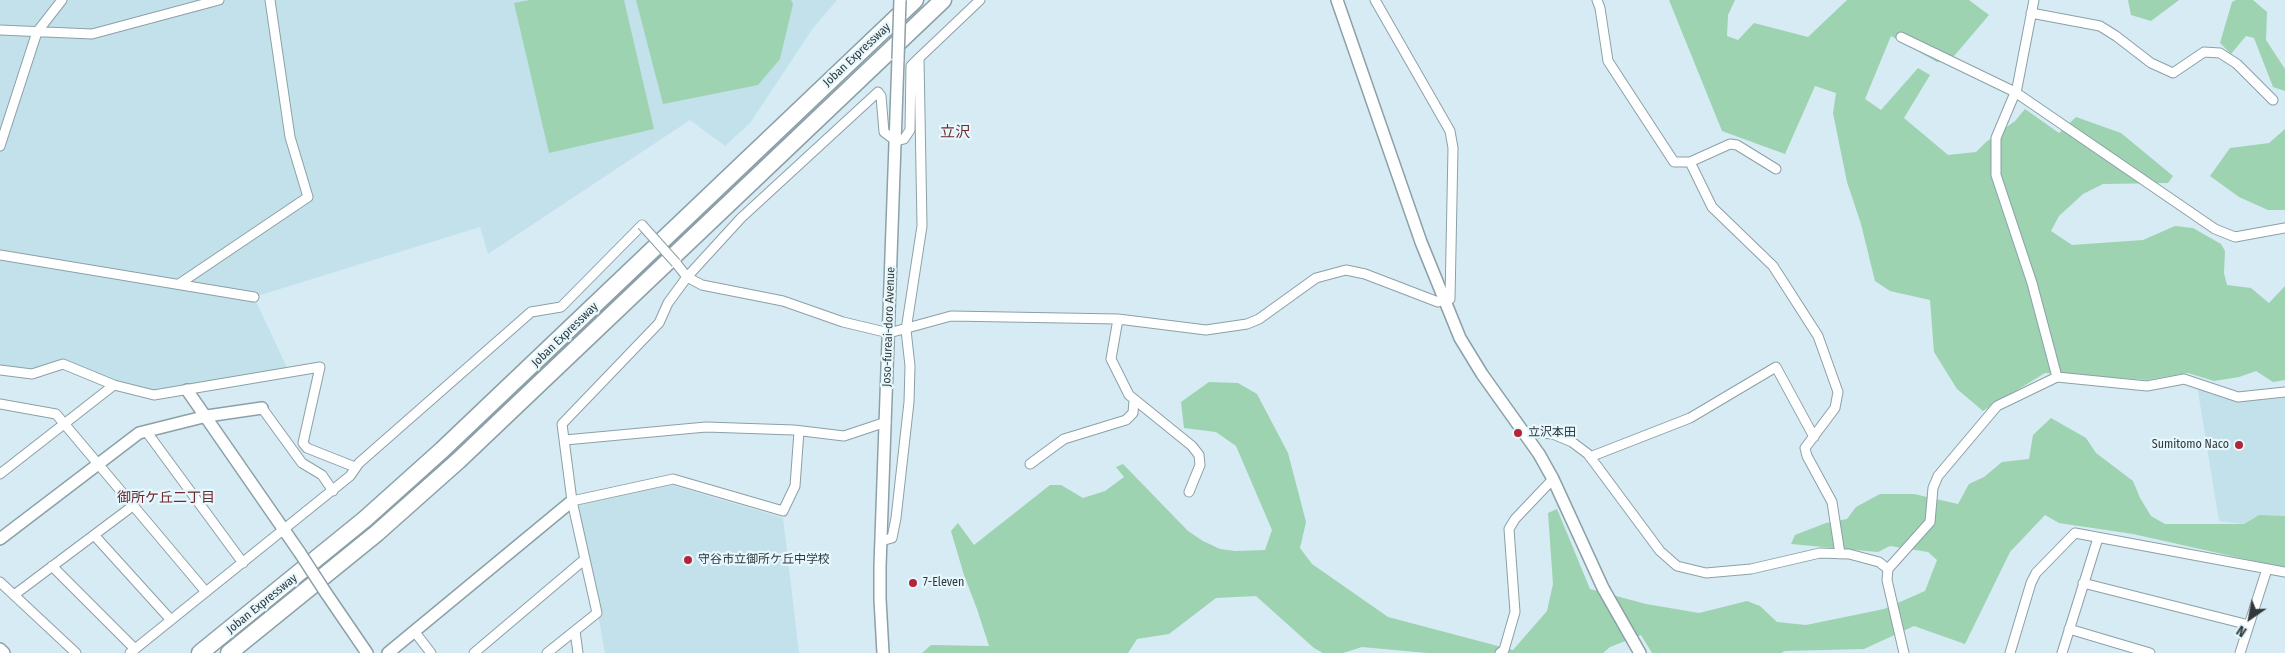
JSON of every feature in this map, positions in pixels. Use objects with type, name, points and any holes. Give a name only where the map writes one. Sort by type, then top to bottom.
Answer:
[{"type":"highway","name":"Joban Expressway","points":[[200,653],[365,519],[442,450],[915,0]]},
{"type":"highway","name":"Joban Expressway","points":[[229,653],[362,545],[458,461],[943,0]]},
{"type":"street","points":[[0,146],[38,32],[62,0]]},
{"type":"street","points":[[0,30],[92,34],[219,0]]},
{"type":"street","points":[[179,284],[308,197],[290,137],[270,0]]},
{"type":"street","name":"Joso-fureai-doro Avenue","points":[[883,653],[880,600],[881,541],[900,0]]},
{"type":"street","points":[[547,653],[597,613],[572,501],[562,424],[659,323],[668,303],[687,277],[741,218],[878,92],[881,96],[884,132],[896,141],[904,139],[910,130],[911,66],[980,0]]},
{"type":"street","points":[[1337,0],[1421,242],[1460,338],[1469,354],[1524,432],[1552,479],[1602,588],[1640,653]]},
{"type":"street","points":[[52,566],[133,651],[333,491],[350,476],[355,467],[531,312],[561,307],[642,225],[687,277],[702,285],[783,301],[843,322],[889,334],[951,316],[1118,319],[1206,330],[1247,324],[1259,319],[1316,278],[1346,270],[1365,274],[1438,302],[1450,299],[1453,148],[1450,131],[1375,0]]},
{"type":"street","points":[[1597,0],[1600,8],[1608,61],[1674,162],[1690,162],[1730,144],[1737,145],[1776,169]]},
{"type":"street","points":[[2034,0],[2015,92],[1996,138],[1996,175],[2032,283],[2057,377]]},
{"type":"street","points":[[2031,13],[2100,26],[2151,63],[2174,73],[2204,52],[2220,53],[2237,64],[2274,100]]},
{"type":"street","points":[[1900,37],[2015,92],[2215,229],[2235,237],[2285,228]]},
{"type":"street","points":[[881,541],[892,538],[909,402],[910,366],[906,330],[922,226],[919,58]]},
{"type":"street","points":[[1690,162],[1712,207],[1773,266],[1818,336],[1838,392],[1835,408],[1805,448],[1807,456],[1832,502],[1840,554]]},
{"type":"street","points":[[0,255],[254,297]]},
{"type":"street","points":[[1118,319],[1111,359],[1130,395],[1192,446],[1199,455],[1200,465],[1189,492]]},
{"type":"street","points":[[0,370],[32,374],[63,364],[114,385],[154,395],[320,367],[303,443],[307,448],[355,467]]},
{"type":"street","points":[[1590,457],[1690,418],[1776,367],[1814,437]]},
{"type":"street","points":[[1904,653],[1887,580],[1888,569],[1930,522],[1932,488],[1938,476],[1997,406],[2057,377],[2147,386],[2184,379],[2238,397],[2285,392]]},
{"type":"street","points":[[0,474],[114,385]]},
{"type":"street","points":[[187,390],[207,416],[367,653]]},
{"type":"street","points":[[1030,464],[1064,439],[1126,420],[1132,413],[1134,400]]},
{"type":"street","points":[[0,411],[4,404],[56,414],[99,462],[206,592]]},
{"type":"street","points":[[0,539],[138,433],[207,416],[262,408],[302,463],[322,475],[333,491]]},
{"type":"street","points":[[565,440],[706,427],[799,431],[844,436],[886,422]]},
{"type":"street","points":[[146,431],[243,563]]},
{"type":"street","points":[[388,653],[572,501],[673,479],[783,511],[795,486],[799,431]]},
{"type":"street","points":[[1524,432],[1553,434],[1572,442],[1590,457],[1660,551],[1677,566],[1706,573],[1750,569],[1820,553],[1849,554],[1879,562],[1888,569]]},
{"type":"street","points":[[1500,653],[1504,650],[1514,612],[1509,529],[1515,519],[1552,479]]},
{"type":"street","points":[[14,595],[134,505]]},
{"type":"street","points":[[2010,653],[2031,583],[2036,573],[2075,534],[2285,572]]},
{"type":"street","points":[[94,535],[171,620]]},
{"type":"street","points":[[2062,653],[2098,538]]},
{"type":"street","points":[[474,653],[585,560]]},
{"type":"street","points":[[2240,653],[2267,569]]},
{"type":"street","points":[[0,582],[76,653]]},
{"type":"street","points":[[2083,583],[2249,625]]},
{"type":"street","points":[[2069,628],[2150,653]]},
{"type":"street","points":[[414,631],[431,653]]},
{"type":"street","points":[[574,631],[578,653]]},
{"type":"street","points":[[0,649],[4,653]]},
{"type":"shaded area","points":[[0,0],[837,0],[813,28],[750,123],[725,146],[690,120],[488,254],[480,227],[254,297],[289,372],[160,393],[109,384],[58,362],[33,377],[0,372]]},
{"type":"shaded area","points":[[2197,385],[2238,397],[2285,392],[2285,516],[2259,515],[2244,524],[2219,521]]},
{"type":"shaded area","name":"守谷市立御所ケ丘中学校","points":[[668,484],[783,518],[799,653],[605,653],[578,502]]},
{"type":"green space","points":[[530,0],[624,0],[654,129],[549,153],[514,3]]},
{"type":"green space","points":[[636,0],[791,0],[793,4],[780,59],[758,85],[663,104]]},
{"type":"green space","points":[[1669,0],[1735,0],[1728,15],[1727,36],[1738,40],[1754,23],[1808,37],[1847,0],[1969,0],[1989,15],[1949,62],[1937,62],[1891,36],[1865,99],[1881,110],[1918,68],[1930,75],[1904,118],[1948,155],[1976,152],[1986,142],[2015,121],[2025,109],[2059,133],[2076,117],[2121,133],[2173,176],[2168,183],[2103,184],[2083,194],[2059,216],[2051,231],[2072,245],[2143,240],[2175,226],[2193,228],[2221,244],[2225,251],[2224,273],[2227,285],[2251,288],[2269,303],[2285,286],[2285,380],[2273,382],[2256,371],[2239,377],[2214,381],[2188,373],[2147,380],[2045,373],[1983,411],[1957,389],[1934,352],[1930,300],[1890,291],[1875,281],[1861,224],[1847,182],[1833,113],[1836,93],[1815,86],[1785,154],[1722,131]]},
{"type":"green space","points":[[2128,0],[2179,0],[2151,21],[2131,15]]},
{"type":"green space","points":[[2236,0],[2253,0],[2267,12],[2266,40],[2285,69],[2285,91],[2273,87],[2254,38],[2246,36],[2231,54],[2220,43],[2232,2]]},
{"type":"green space","points":[[2285,129],[2285,210],[2268,210],[2239,197],[2210,176],[2230,148],[2269,143]]},
{"type":"green space","points":[[1209,382],[1238,383],[1257,394],[1288,453],[1306,522],[1300,548],[1312,564],[1388,617],[1513,650],[1547,611],[1553,584],[1548,513],[1557,509],[1590,589],[1646,604],[1699,613],[1747,601],[1760,606],[1777,622],[1806,625],[1884,609],[1925,591],[1937,560],[1928,552],[1890,546],[1878,552],[1791,544],[1795,535],[1826,523],[1847,519],[1856,507],[1880,494],[1914,494],[1958,504],[1969,484],[1984,477],[2002,462],[2029,459],[2033,435],[2051,418],[2086,438],[2096,453],[2133,481],[2140,498],[2151,516],[2165,524],[2244,524],[2259,515],[2285,516],[2285,568],[2133,534],[2059,523],[2045,515],[2010,552],[1965,644],[1914,626],[1864,649],[1785,651],[1781,653],[1652,653],[1641,635],[1610,647],[1603,653],[1427,653],[1362,647],[1343,653],[1323,653],[1314,648],[1256,596],[1216,598],[1169,634],[1137,639],[1128,653],[922,653],[931,645],[989,646],[951,531],[958,523],[974,545],[1050,485],[1061,485],[1083,498],[1105,491],[1124,477],[1116,467],[1123,464],[1188,531],[1203,541],[1220,549],[1235,551],[1265,550],[1272,530],[1236,446],[1216,432],[1184,428],[1181,402]]},
{"type":"place","name":"立沢本田","points":[[1518,433]]},
{"type":"place","name":"Sumitomo Naco","points":[[2239,445]]},
{"type":"place","name":"守谷市立御所ケ丘中学校","points":[[688,560]]},
{"type":"place","name":"7-Eleven","points":[[913,583]]},
{"type":"district","name":"立沢","points":[[955,133]]},
{"type":"district","name":"御所ケ丘二丁目","points":[[166,498]]}]
